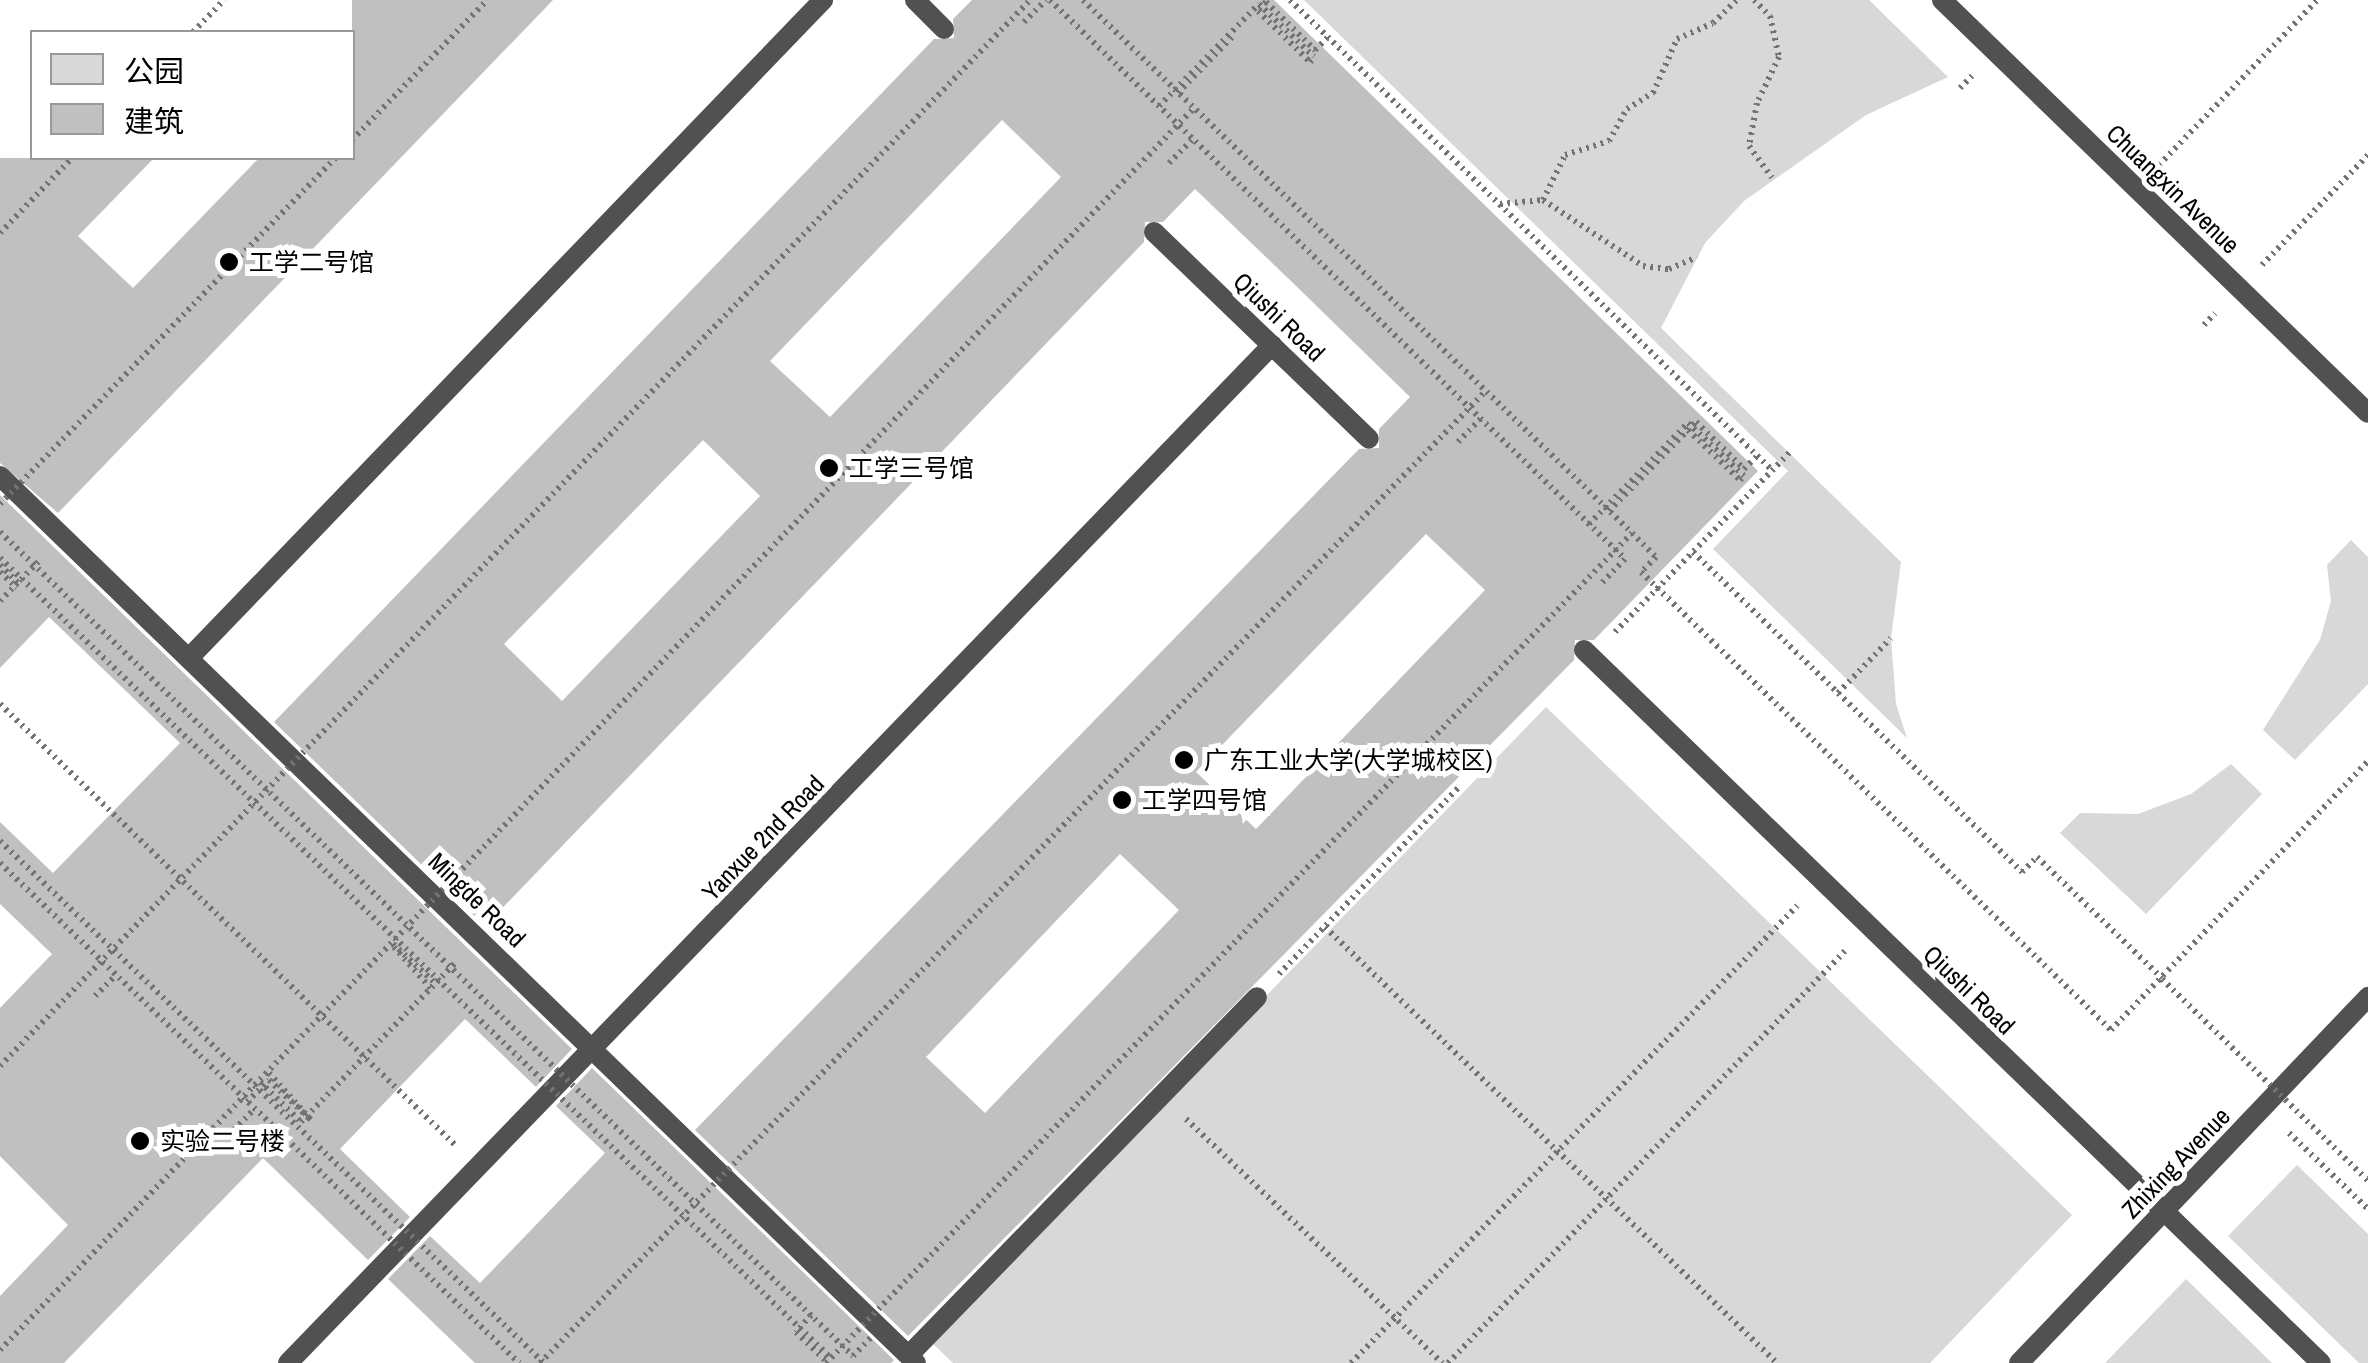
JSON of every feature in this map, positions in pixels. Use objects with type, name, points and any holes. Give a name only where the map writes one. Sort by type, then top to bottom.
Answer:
[{"type":"lane","points":[[189,658],[823,0]]},
{"type":"lane","points":[[914,0],[944,29]]},
{"type":"lane","name":"Chuangxin Avenue","points":[[1942,0],[2368,414]]},
{"type":"lane","name":"Qiushi Road","points":[[1154,232],[1369,440]]},
{"type":"lane","name":"Yanxue 2nd Road","points":[[288,1363],[1272,345]]},
{"type":"lane","name":"Mingde Road","points":[[0,476],[913,1359]]},
{"type":"lane","name":"Qiushi Road","points":[[1584,650],[2321,1363]]},
{"type":"lane","points":[[913,1359],[1257,997]]},
{"type":"lane","name":"Zhixing Avenue","points":[[2019,1363],[2368,997]]},
{"type":"path","points":[[194,30],[224,0]]},
{"type":"path","points":[[355,137],[488,0]]},
{"type":"path","points":[[0,1066],[1030,0]]},
{"type":"path","points":[[1024,22],[1048,0],[1481,418],[1626,559],[1602,583]]},
{"type":"path","points":[[1083,0],[1656,557],[1641,572],[2112,1030],[2368,761]]},
{"type":"path","points":[[1290,0],[1772,470]]},
{"type":"path","points":[[1543,200],[1566,156],[1609,141],[1627,109],[1653,93],[1677,39],[1712,23],[1737,0]]},
{"type":"path","points":[[1754,0],[1770,16],[1779,57],[1757,102],[1749,146],[1772,178]]},
{"type":"path","points":[[2159,166],[2317,0]]},
{"type":"path","points":[[1178,93],[1266,2],[1315,50],[1328,36]]},
{"type":"path","points":[[1159,106],[1259,4],[1314,58],[1310,62],[1258,10]]},
{"type":"path","points":[[1960,88],[1972,75]]},
{"type":"path","points":[[0,1350],[1194,108]]},
{"type":"path","points":[[1169,163],[1192,138]]},
{"type":"path","points":[[2262,265],[2368,154]]},
{"type":"path","points":[[0,233],[70,160]]},
{"type":"path","points":[[0,504],[333,160]]},
{"type":"path","points":[[1500,204],[1543,200],[1642,266],[1669,269],[1697,257]]},
{"type":"path","points":[[2204,324],[2216,312]]},
{"type":"path","points":[[0,841],[258,1084],[542,1362],[1486,391]]},
{"type":"path","points":[[1458,442],[1481,418]]},
{"type":"path","points":[[1609,511],[1696,422],[1744,469],[1758,455]]},
{"type":"path","points":[[1590,524],[1688,423],[1744,476],[1740,480],[1688,430]]},
{"type":"path","points":[[1614,632],[1789,453]]},
{"type":"path","points":[[0,532],[854,1356],[872,1336]]},
{"type":"path","points":[[829,1362],[1632,533]]},
{"type":"path","points":[[1693,552],[2022,872],[2037,857],[2368,1181]]},
{"type":"path","points":[[0,568],[256,804],[435,983],[301,1122],[258,1084]]},
{"type":"path","points":[[0,568],[18,582],[0,601]]},
{"type":"path","points":[[1838,693],[1891,638]]},
{"type":"path","points":[[0,704],[479,1167]]},
{"type":"path","points":[[1257,997],[1461,786]]},
{"type":"path","points":[[0,863],[518,1363]]},
{"type":"path","points":[[1351,1363],[1797,905]]},
{"type":"path","points":[[1324,927],[1778,1363]]},
{"type":"path","points":[[386,951],[430,994],[391,950],[411,929]]},
{"type":"path","points":[[395,942],[683,1214],[829,1362]]},
{"type":"path","points":[[1161,1095],[1445,1363],[1845,952]]},
{"type":"path","points":[[95,996],[116,975]]},
{"type":"path","points":[[247,1102],[269,1080],[314,1117],[268,1073]]},
{"type":"path","points":[[234,1130],[254,1109]]},
{"type":"path","points":[[2289,1133],[2368,1209]]},
{"type":"path","points":[[812,1315],[796,1332],[829,1362]]},
{"type":"green space","points":[[1304,0],[1869,0],[1948,77],[1866,115],[1744,201],[1705,243],[1661,328],[1901,562],[1891,638],[1896,704],[1907,738],[1713,549],[1788,471]]},
{"type":"green space","points":[[2351,540],[2368,557],[2368,684],[2295,760],[2263,730],[2320,640],[2331,601],[2327,565]]},
{"type":"green space","points":[[1546,707],[2072,1215],[1930,1363],[953,1363],[931,1342]]},
{"type":"green space","points":[[2231,764],[2262,794],[2146,914],[2060,833],[2080,813],[2138,814],[2191,794]]},
{"type":"green space","points":[[2297,1165],[2368,1234],[2368,1363],[2359,1363],[2228,1236]]},
{"type":"green space","points":[[2186,1279],[2272,1363],[2105,1363]]},
{"type":"building","name":"工学二号馆","points":[[352,0],[553,0],[58,513],[0,463],[0,158],[152,160],[78,236],[133,288],[257,160],[355,160]]},
{"type":"building","points":[[972,0],[1274,0],[1758,471],[1594,640],[1575,640],[1574,660],[908,1336],[695,1130],[1359,449],[1379,448],[1379,429],[1410,397],[1291,281],[1195,189],[1163,222],[1145,222],[1144,242],[485,926],[274,722],[934,39],[954,38],[953,19]],"holes":[[[1002,120],[1061,177],[830,417],[770,361]],[[703,440],[760,496],[562,701],[504,644]],[[1426,534],[1485,590],[1256,829],[1196,772]],[[1120,854],[1179,910],[985,1113],[926,1057]]]},
{"type":"building","points":[[0,495],[572,1049],[536,1087],[465,1019],[340,1149],[410,1217],[368,1260],[263,1158],[64,1363],[0,1363],[0,1296],[68,1225],[0,1156],[0,1008],[52,954],[0,904],[0,822],[53,873],[180,743],[49,617],[0,668]]},
{"type":"building","points":[[592,1068],[894,1360],[475,1363],[388,1279],[430,1236],[480,1283],[605,1153],[556,1106]]},
{"type":"place","name":"工学二号馆","points":[[229,262]]},
{"type":"place","name":"工学三号馆","points":[[829,468]]},
{"type":"place","name":"广东工业大学(大学城校区)","points":[[1184,760]]},
{"type":"place","name":"工学四号馆","points":[[1122,800]]},
{"type":"place","name":"实验二号楼","points":[[140,1141]]}]
